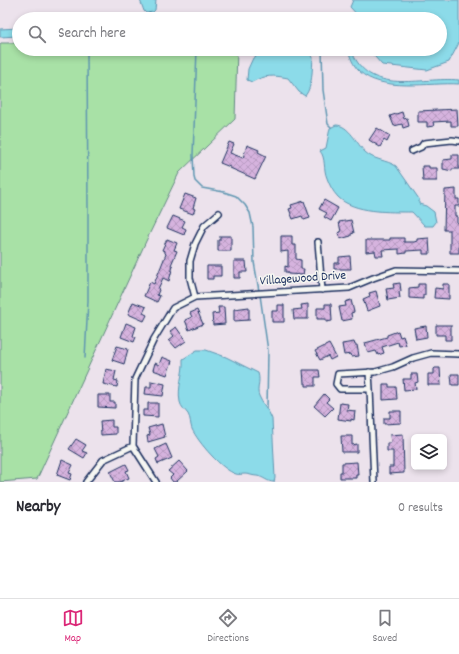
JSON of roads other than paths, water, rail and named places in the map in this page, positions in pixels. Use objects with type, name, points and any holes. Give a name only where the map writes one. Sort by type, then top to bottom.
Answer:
[{"type":"street","points":[[412,151],[421,147],[424,143],[452,140],[459,141]]},
{"type":"street","points":[[195,297],[190,278],[190,261],[195,244],[204,226],[219,213]]},
{"type":"street","points":[[318,242],[322,290]]},
{"type":"street","name":"Villagewood Drive","points":[[133,446],[135,379],[154,339],[173,308],[195,297],[349,288],[396,270],[459,271]]},
{"type":"street","points":[[370,389],[340,389],[336,384],[338,374],[369,372],[393,367],[431,352],[459,354]]},
{"type":"street","points":[[369,372],[374,482]]},
{"type":"street","points":[[86,482],[103,460],[133,446],[156,482]]},
{"type":"water","points":[[140,0],[156,0],[155,10],[153,12],[144,11]]},
{"type":"water","points":[[353,0],[459,0],[459,43],[449,62],[427,70],[382,65],[374,56],[447,56],[447,12],[355,12],[350,7]]},
{"type":"water","points":[[12,28],[12,36],[0,37],[0,29]]},
{"type":"water","points":[[257,56],[312,56],[311,82],[308,92],[305,96],[299,92],[288,78],[278,76],[269,76],[252,82],[247,80],[248,69],[253,58]]},
{"type":"water","points":[[350,56],[355,56],[359,64],[370,74],[383,79],[397,81],[459,80],[459,84],[407,85],[380,82],[369,78],[359,71]]},
{"type":"water","points":[[336,125],[349,131],[368,155],[396,166],[419,199],[419,204],[426,206],[434,212],[436,222],[433,226],[425,226],[412,212],[363,209],[353,206],[338,197],[326,175],[323,157],[320,151],[326,148],[330,128]]},
{"type":"water","points":[[197,350],[206,350],[226,357],[258,373],[259,396],[272,419],[274,482],[246,474],[237,474],[230,471],[211,455],[195,435],[191,427],[189,416],[182,407],[179,391],[183,370],[183,359]]},
{"type":"waterway","points":[[85,358],[88,301],[87,56]]},
{"type":"waterway","points":[[197,56],[193,155],[195,181],[202,188],[236,196],[245,205],[250,213],[253,227],[254,262],[259,291]]},
{"type":"waterway","points":[[322,56],[323,90],[328,124],[331,127]]},
{"type":"waterway","points":[[260,295],[268,351],[267,409]]}]
